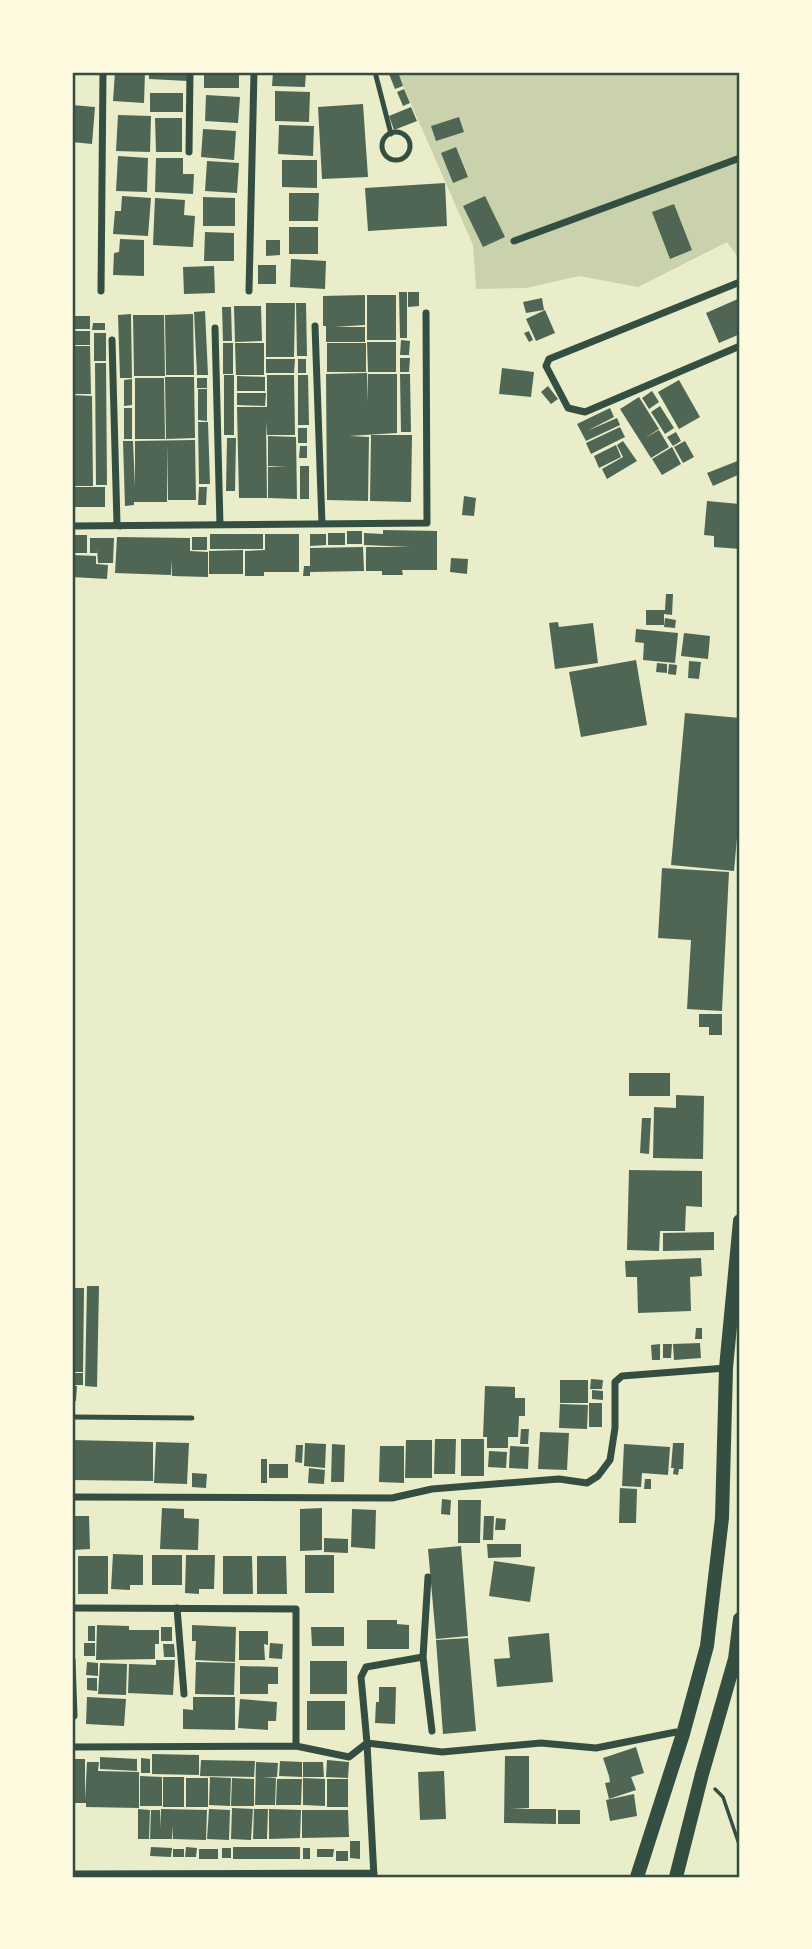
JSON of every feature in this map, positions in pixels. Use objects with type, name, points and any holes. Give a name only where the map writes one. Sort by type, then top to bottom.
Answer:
[{"type":"main road","points":[[636,1877],[707,1646],[722,1518],[726,1368],[740,1221]]},
{"type":"main road","points":[[676,1877],[735,1659],[740,1619]]},
{"type":"street","points":[[101,292],[103,72]]},
{"type":"street","points":[[189,152],[190,72]]},
{"type":"street","points":[[249,291],[254,72]]},
{"type":"street","points":[[514,241],[740,158]]},
{"type":"street","points":[[740,282],[549,359],[547,366],[568,408],[584,412],[740,346]]},
{"type":"street","points":[[72,526],[427,523],[426,313]]},
{"type":"street","points":[[315,326],[322,524]]},
{"type":"street","points":[[215,328],[220,525]]},
{"type":"street","points":[[112,340],[117,524],[120,526]]},
{"type":"street","points":[[72,1497],[391,1498],[432,1489],[558,1479],[587,1483],[598,1476],[610,1460],[615,1428],[615,1382],[622,1376],[726,1368]]},
{"type":"street","points":[[428,1577],[423,1657],[432,1731]]},
{"type":"street","points":[[72,1608],[296,1608],[296,1746]]},
{"type":"street","points":[[177,1608],[184,1694]]},
{"type":"street","points":[[72,1874],[374,1875],[367,1743],[360,1677],[366,1667],[423,1657]]},
{"type":"street","points":[[72,1660],[74,1716]]},
{"type":"street","points":[[72,1747],[296,1746],[349,1757],[367,1743],[442,1752],[541,1743],[596,1748],[676,1732],[682,1734]]},
{"type":"lane","points":[[375,72],[391,134]]},
{"type":"lane","points":[[399,133],[409,142],[409,151],[404,158],[394,160],[384,152],[383,143],[391,134],[399,133]]},
{"type":"lane","points":[[72,1417],[191,1418]]},
{"type":"path","points":[[702,1774],[723,1797],[740,1846]]},
{"type":"green space","points":[[397,72],[740,72],[740,260],[727,242],[638,287],[579,276],[526,288],[476,289],[473,245]]},
{"type":"building","points":[[115,72],[145,72],[144,103],[113,101]]},
{"type":"building","points":[[149,72],[188,72],[188,81],[149,79]]},
{"type":"building","points":[[204,72],[239,72],[239,88],[204,88]]},
{"type":"building","points":[[273,72],[306,72],[305,87],[272,86]]},
{"type":"building","points":[[398,72],[403,86],[395,89],[389,74]]},
{"type":"building","points":[[404,89],[410,103],[403,106],[397,92]]},
{"type":"building","points":[[275,91],[310,92],[309,122],[275,121]]},
{"type":"building","points":[[150,93],[183,93],[183,112],[150,112]]},
{"type":"building","points":[[206,95],[240,97],[238,123],[205,121]]},
{"type":"building","points":[[363,104],[368,177],[322,179],[318,107]]},
{"type":"building","points":[[72,105],[95,107],[92,144],[72,142]]},
{"type":"building","points":[[411,107],[417,121],[394,130],[389,116]]},
{"type":"building","points":[[118,115],[151,116],[150,152],[116,151]]},
{"type":"building","points":[[459,117],[464,132],[436,141],[431,126]]},
{"type":"building","points":[[155,118],[182,118],[182,152],[156,152]]},
{"type":"building","points":[[279,125],[314,126],[313,156],[278,154]]},
{"type":"building","points":[[203,129],[236,131],[234,160],[201,157]]},
{"type":"building","points":[[456,147],[468,177],[453,183],[441,153]]},
{"type":"building","points":[[118,156],[148,158],[147,192],[116,191]]},
{"type":"building","points":[[156,158],[183,158],[183,174],[194,174],[193,194],[155,192]]},
{"type":"building","points":[[282,160],[317,160],[317,188],[282,187]]},
{"type":"building","points":[[207,161],[239,163],[237,193],[205,191]]},
{"type":"building","points":[[445,183],[447,226],[368,231],[365,188]]},
{"type":"building","points":[[289,193],[319,193],[318,221],[289,221]]},
{"type":"building","points":[[122,196],[151,198],[148,236],[113,234],[115,211],[121,211]]},
{"type":"building","points":[[485,196],[505,237],[483,247],[463,206]]},
{"type":"building","points":[[203,197],[235,198],[235,226],[203,226]]},
{"type":"building","points":[[155,198],[185,200],[184,215],[195,216],[193,247],[153,245]]},
{"type":"building","points":[[674,204],[692,250],[670,259],[652,212]]},
{"type":"building","points":[[289,227],[318,227],[318,254],[289,254]]},
{"type":"building","points":[[205,232],[234,233],[234,261],[204,261]]},
{"type":"building","points":[[120,239],[144,240],[144,276],[113,275],[114,253],[119,252]]},
{"type":"building","points":[[266,240],[280,240],[280,255],[266,256]]},
{"type":"building","points":[[291,259],[326,261],[325,289],[290,287]]},
{"type":"building","points":[[258,265],[276,265],[276,284],[258,284]]},
{"type":"building","points":[[214,266],[215,293],[184,294],[183,267]]},
{"type":"building","points":[[399,292],[407,292],[407,338],[400,338]]},
{"type":"building","points":[[408,292],[419,292],[419,306],[408,307]]},
{"type":"building","points":[[365,295],[365,325],[335,327],[365,327],[365,342],[326,342],[323,296]]},
{"type":"building","points":[[367,295],[396,295],[396,340],[367,340]]},
{"type":"building","points":[[542,298],[544,310],[526,313],[523,302]]},
{"type":"building","points":[[740,298],[740,334],[719,343],[706,313]]},
{"type":"building","points":[[266,303],[295,303],[294,357],[266,357]]},
{"type":"building","points":[[296,303],[306,303],[307,356],[297,356]]},
{"type":"building","points":[[234,306],[261,306],[262,341],[235,342]]},
{"type":"building","points":[[222,307],[231,307],[232,341],[223,341]]},
{"type":"building","points":[[545,310],[555,333],[536,341],[526,319]]},
{"type":"building","points":[[205,311],[208,375],[197,375],[194,312]]},
{"type":"building","points":[[131,314],[132,378],[120,378],[118,315]]},
{"type":"building","points":[[193,314],[194,375],[166,375],[165,315]]},
{"type":"building","points":[[133,315],[164,315],[165,376],[134,376]]},
{"type":"building","points":[[72,316],[90,316],[90,329],[72,329]]},
{"type":"building","points":[[93,323],[105,323],[105,330],[92,330]]},
{"type":"building","points":[[72,331],[90,331],[90,345],[72,345]]},
{"type":"building","points":[[529,331],[533,340],[529,342],[524,333]]},
{"type":"building","points":[[94,333],[106,333],[106,361],[94,361]]},
{"type":"building","points":[[401,340],[410,341],[409,355],[400,355]]},
{"type":"building","points":[[367,342],[396,342],[396,372],[368,372]]},
{"type":"building","points":[[223,343],[233,343],[233,374],[223,374]]},
{"type":"building","points":[[235,343],[264,343],[264,375],[236,375]]},
{"type":"building","points":[[327,343],[366,343],[366,372],[327,372]]},
{"type":"building","points":[[72,346],[90,346],[91,394],[72,394]]},
{"type":"building","points":[[400,358],[410,358],[409,372],[400,372]]},
{"type":"building","points":[[266,359],[295,359],[294,373],[266,373]]},
{"type":"building","points":[[298,359],[306,359],[306,373],[298,373]]},
{"type":"building","points":[[95,363],[106,363],[107,485],[96,485]]},
{"type":"building","points":[[502,368],[534,372],[531,397],[499,394]]},
{"type":"building","points":[[367,373],[368,403],[368,374],[397,374],[397,433],[349,436],[369,437],[368,501],[327,500],[326,374]]},
{"type":"building","points":[[400,374],[410,374],[411,432],[401,432]]},
{"type":"building","points":[[224,375],[234,375],[234,435],[224,435]]},
{"type":"building","points":[[267,375],[294,375],[295,435],[267,435],[266,421],[267,498],[239,498],[237,407],[267,407]]},
{"type":"building","points":[[298,375],[308,375],[309,425],[298,425]]},
{"type":"building","points":[[237,376],[265,377],[265,391],[237,391]]},
{"type":"building","points":[[165,377],[194,377],[195,438],[166,439]]},
{"type":"building","points":[[135,378],[164,378],[165,439],[135,439]]},
{"type":"building","points":[[197,378],[207,378],[207,388],[197,388]]},
{"type":"building","points":[[132,379],[132,405],[124,406],[124,380]]},
{"type":"building","points":[[679,380],[700,417],[679,429],[658,392]]},
{"type":"building","points":[[548,386],[558,399],[551,404],[541,392]]},
{"type":"building","points":[[198,389],[207,389],[207,421],[198,420]]},
{"type":"building","points":[[652,391],[659,402],[649,409],[642,398]]},
{"type":"building","points":[[237,393],[266,393],[265,406],[237,405]]},
{"type":"building","points":[[72,395],[92,396],[93,486],[72,486]]},
{"type":"building","points":[[639,397],[659,429],[645,438],[659,430],[669,447],[651,458],[620,409]]},
{"type":"building","points":[[660,406],[674,428],[665,434],[651,412]]},
{"type":"building","points":[[124,408],[132,408],[132,439],[124,439]]},
{"type":"building","points":[[610,408],[614,417],[587,431],[617,418],[620,425],[586,441],[577,424]]},
{"type":"building","points":[[198,422],[208,422],[210,484],[199,484]]},
{"type":"building","points":[[620,427],[625,437],[591,454],[586,443]]},
{"type":"building","points":[[298,428],[307,428],[307,443],[298,443]]},
{"type":"building","points":[[676,432],[681,441],[673,446],[667,437]]},
{"type":"building","points":[[371,435],[412,435],[411,502],[370,501]]},
{"type":"building","points":[[268,436],[296,437],[297,499],[268,498],[268,467],[287,466],[268,466]]},
{"type":"building","points":[[227,438],[236,438],[235,491],[226,491]]},
{"type":"building","points":[[195,440],[196,500],[168,500],[167,443],[167,502],[134,502],[134,505],[125,506],[123,441],[133,441],[135,487],[135,441]]},
{"type":"building","points":[[623,441],[637,461],[607,479],[602,469],[623,457],[617,445]]},
{"type":"building","points":[[685,441],[694,457],[683,463],[674,447]]},
{"type":"building","points":[[616,445],[621,457],[599,468],[594,456]]},
{"type":"building","points":[[300,446],[307,446],[307,458],[299,458]]},
{"type":"building","points":[[672,447],[681,464],[662,475],[652,459]]},
{"type":"building","points":[[740,460],[740,474],[713,486],[707,473]]},
{"type":"building","points":[[300,466],[309,466],[309,499],[300,499]]},
{"type":"building","points":[[72,487],[105,487],[105,507],[72,507]]},
{"type":"building","points":[[199,487],[207,487],[206,505],[198,505]]},
{"type":"building","points":[[464,496],[476,498],[474,516],[462,515]]},
{"type":"building","points":[[707,501],[740,504],[740,549],[714,547],[714,536],[704,535]]},
{"type":"building","points":[[383,530],[437,531],[437,570],[402,570],[403,575],[382,575],[382,571],[366,571],[366,547],[410,547],[364,545],[364,533],[383,534]]},
{"type":"building","points":[[347,531],[362,531],[362,544],[347,544]]},
{"type":"building","points":[[328,533],[345,533],[345,545],[328,545]]},
{"type":"building","points":[[210,534],[263,534],[263,549],[210,549]]},
{"type":"building","points":[[265,534],[299,534],[299,572],[264,572],[264,576],[245,576],[245,551],[265,550]]},
{"type":"building","points":[[310,534],[326,534],[326,545],[310,546]]},
{"type":"building","points":[[72,535],[87,535],[87,553],[72,553]]},
{"type":"building","points":[[117,537],[190,538],[190,551],[208,552],[208,577],[172,576],[172,560],[171,575],[115,573]]},
{"type":"building","points":[[192,537],[207,537],[207,550],[192,550]]},
{"type":"building","points":[[90,538],[114,538],[113,563],[98,563],[97,549],[97,553],[90,553]]},
{"type":"building","points":[[363,547],[364,571],[310,572],[310,576],[303,576],[304,566],[310,566],[310,548]]},
{"type":"building","points":[[243,550],[243,574],[209,574],[209,551]]},
{"type":"building","points":[[72,555],[96,556],[96,564],[108,565],[107,579],[72,577]]},
{"type":"building","points":[[451,558],[468,559],[467,574],[450,572]]},
{"type":"building","points":[[666,594],[673,594],[672,615],[664,614],[664,625],[646,625],[646,610],[665,610]]},
{"type":"building","points":[[665,618],[676,620],[675,628],[664,627]]},
{"type":"building","points":[[558,622],[559,627],[593,623],[598,663],[555,669],[549,623]]},
{"type":"building","points":[[636,629],[678,633],[675,663],[643,660],[644,643],[635,642]]},
{"type":"building","points":[[684,633],[710,636],[708,659],[681,656]]},
{"type":"building","points":[[636,660],[647,725],[581,737],[569,672]]},
{"type":"building","points":[[689,661],[701,662],[699,679],[688,678]]},
{"type":"building","points":[[657,663],[667,664],[667,673],[656,672]]},
{"type":"building","points":[[669,664],[677,665],[676,675],[668,674]]},
{"type":"building","points":[[685,713],[740,718],[740,804],[734,871],[671,865]]},
{"type":"building","points":[[662,868],[729,872],[722,1011],[687,1009],[691,940],[658,938]]},
{"type":"building","points":[[699,1014],[722,1014],[722,1035],[709,1035],[709,1027],[699,1027]]},
{"type":"building","points":[[629,1073],[670,1073],[670,1096],[629,1096]]},
{"type":"building","points":[[676,1095],[704,1096],[703,1159],[653,1158],[654,1107],[676,1108]]},
{"type":"building","points":[[642,1118],[651,1118],[649,1154],[640,1153]]},
{"type":"building","points":[[629,1170],[702,1171],[702,1207],[686,1206],[685,1231],[660,1231],[659,1251],[627,1250]]},
{"type":"building","points":[[714,1232],[714,1250],[663,1251],[663,1233]]},
{"type":"building","points":[[701,1258],[702,1276],[690,1277],[691,1311],[638,1313],[637,1277],[626,1277],[625,1261]]},
{"type":"building","points":[[87,1286],[99,1286],[97,1387],[85,1386]]},
{"type":"building","points":[[72,1288],[84,1288],[83,1372],[72,1372]]},
{"type":"building","points":[[696,1328],[702,1328],[702,1339],[695,1339]]},
{"type":"building","points":[[700,1343],[701,1358],[674,1360],[673,1344]]},
{"type":"building","points":[[660,1344],[660,1360],[652,1360],[651,1345]]},
{"type":"building","points":[[663,1344],[672,1344],[671,1358],[663,1358]]},
{"type":"building","points":[[72,1373],[83,1373],[83,1385],[72,1385]]},
{"type":"building","points":[[591,1379],[603,1380],[602,1389],[590,1389]]},
{"type":"building","points":[[560,1380],[588,1380],[588,1403],[560,1403]]},
{"type":"building","points":[[72,1386],[77,1386],[76,1401],[72,1401]]},
{"type":"building","points":[[485,1386],[515,1387],[515,1398],[525,1398],[525,1416],[519,1416],[518,1437],[508,1437],[508,1448],[487,1448],[487,1437],[483,1437]]},
{"type":"building","points":[[592,1390],[603,1391],[603,1400],[592,1399]]},
{"type":"building","points":[[589,1403],[602,1403],[602,1427],[589,1427]]},
{"type":"building","points":[[560,1404],[588,1405],[587,1429],[559,1428]]},
{"type":"building","points":[[521,1429],[529,1429],[528,1444],[520,1444]]},
{"type":"building","points":[[540,1432],[569,1433],[567,1470],[538,1469]]},
{"type":"building","points":[[435,1439],[456,1439],[455,1474],[434,1474]]},
{"type":"building","points":[[461,1439],[484,1439],[484,1476],[461,1476]]},
{"type":"building","points":[[72,1440],[153,1442],[153,1481],[72,1480]]},
{"type":"building","points":[[406,1440],[432,1440],[432,1478],[405,1478]]},
{"type":"building","points":[[156,1442],[189,1443],[187,1484],[154,1483]]},
{"type":"building","points":[[305,1443],[326,1444],[325,1468],[304,1466]]},
{"type":"building","points":[[673,1443],[684,1443],[683,1469],[679,1469],[678,1475],[673,1474],[674,1468],[671,1468]]},
{"type":"building","points":[[332,1444],[345,1445],[344,1482],[331,1482]]},
{"type":"building","points":[[624,1444],[670,1447],[668,1475],[642,1473],[641,1487],[622,1486]]},
{"type":"building","points":[[296,1445],[303,1445],[302,1463],[295,1462]]},
{"type":"building","points":[[380,1446],[404,1446],[404,1483],[379,1482]]},
{"type":"building","points":[[510,1446],[529,1447],[528,1469],[509,1468]]},
{"type":"building","points":[[489,1451],[507,1452],[506,1468],[488,1467]]},
{"type":"building","points":[[261,1459],[267,1459],[267,1483],[261,1483]]},
{"type":"building","points":[[269,1464],[288,1464],[288,1478],[269,1478]]},
{"type":"building","points":[[309,1468],[325,1470],[324,1484],[308,1483]]},
{"type":"building","points":[[192,1473],[207,1474],[206,1488],[192,1487]]},
{"type":"building","points":[[645,1479],[651,1479],[651,1489],[644,1489]]},
{"type":"building","points":[[620,1488],[637,1489],[636,1523],[619,1523]]},
{"type":"building","points":[[442,1499],[451,1500],[450,1515],[441,1514]]},
{"type":"building","points":[[458,1500],[481,1500],[480,1543],[458,1543]]},
{"type":"building","points":[[162,1508],[184,1509],[184,1518],[199,1519],[198,1550],[160,1549]]},
{"type":"building","points":[[322,1508],[322,1550],[300,1551],[300,1509]]},
{"type":"building","points":[[352,1509],[376,1510],[375,1549],[351,1547]]},
{"type":"building","points":[[72,1516],[89,1516],[90,1549],[72,1550]]},
{"type":"building","points":[[484,1516],[494,1516],[493,1540],[483,1540]]},
{"type":"building","points":[[496,1518],[506,1519],[505,1530],[495,1530]]},
{"type":"building","points":[[324,1538],[348,1539],[348,1553],[324,1552]]},
{"type":"building","points":[[487,1544],[521,1544],[521,1557],[488,1558]]},
{"type":"building","points":[[461,1546],[468,1636],[436,1639],[428,1549]]},
{"type":"building","points":[[113,1554],[143,1555],[143,1585],[130,1585],[130,1590],[111,1589]]},
{"type":"building","points":[[152,1555],[182,1555],[182,1585],[152,1585]]},
{"type":"building","points":[[186,1555],[215,1555],[214,1589],[199,1589],[199,1594],[185,1593]]},
{"type":"building","points":[[305,1555],[334,1555],[334,1593],[305,1593]]},
{"type":"building","points":[[78,1556],[108,1556],[108,1594],[78,1594]]},
{"type":"building","points":[[223,1556],[252,1556],[253,1594],[223,1594]]},
{"type":"building","points":[[257,1556],[286,1556],[287,1594],[257,1594]]},
{"type":"building","points":[[494,1561],[535,1567],[530,1602],[489,1596]]},
{"type":"building","points":[[367,1620],[397,1620],[397,1624],[409,1625],[409,1649],[367,1649]]},
{"type":"building","points":[[97,1625],[129,1626],[129,1630],[159,1630],[155,1659],[96,1660]]},
{"type":"building","points":[[192,1625],[236,1627],[235,1662],[195,1660],[196,1641],[192,1641]]},
{"type":"building","points":[[88,1626],[95,1626],[95,1641],[88,1641]]},
{"type":"building","points":[[161,1627],[172,1627],[172,1641],[161,1641]]},
{"type":"building","points":[[311,1627],[344,1627],[344,1646],[312,1646]]},
{"type":"building","points":[[239,1631],[268,1631],[268,1645],[264,1644],[265,1660],[239,1660]]},
{"type":"building","points":[[549,1633],[553,1682],[497,1687],[494,1659],[510,1658],[508,1637]]},
{"type":"building","points":[[468,1638],[476,1731],[443,1734],[436,1640]]},
{"type":"building","points":[[84,1643],[95,1643],[95,1656],[84,1656]]},
{"type":"building","points":[[270,1643],[283,1644],[282,1659],[269,1658]]},
{"type":"building","points":[[163,1644],[174,1644],[175,1657],[164,1657]]},
{"type":"building","points":[[156,1660],[175,1660],[173,1695],[128,1693],[129,1664],[156,1665]]},
{"type":"building","points":[[310,1661],[347,1661],[347,1694],[310,1694]]},
{"type":"building","points":[[87,1662],[98,1663],[98,1676],[86,1675]]},
{"type":"building","points":[[196,1662],[235,1663],[234,1695],[195,1694]]},
{"type":"building","points":[[100,1663],[127,1664],[126,1695],[98,1694]]},
{"type":"building","points":[[240,1666],[278,1667],[278,1684],[268,1684],[268,1694],[240,1694]]},
{"type":"building","points":[[87,1678],[97,1678],[97,1691],[87,1690]]},
{"type":"building","points":[[379,1687],[396,1687],[395,1724],[375,1723]]},
{"type":"building","points":[[87,1697],[126,1699],[124,1726],[86,1724]]},
{"type":"building","points":[[193,1697],[235,1697],[235,1730],[183,1729],[183,1709],[193,1710]]},
{"type":"building","points":[[240,1699],[277,1702],[276,1721],[268,1721],[268,1730],[238,1728]]},
{"type":"building","points":[[307,1701],[345,1701],[345,1730],[307,1730]]},
{"type":"building","points":[[636,1747],[644,1773],[631,1777],[636,1790],[609,1799],[605,1783],[610,1782],[603,1758]]},
{"type":"building","points":[[152,1754],[199,1755],[199,1775],[152,1774]]},
{"type":"building","points":[[505,1756],[529,1756],[529,1808],[511,1809],[556,1809],[556,1824],[504,1823]]},
{"type":"building","points":[[100,1757],[137,1759],[137,1771],[100,1769]]},
{"type":"building","points":[[141,1758],[150,1759],[150,1773],[141,1773]]},
{"type":"building","points":[[72,1759],[85,1759],[85,1800],[87,1762],[99,1762],[98,1771],[139,1772],[139,1808],[86,1807],[86,1803],[72,1803]]},
{"type":"building","points":[[201,1760],[255,1761],[254,1777],[200,1776]]},
{"type":"building","points":[[327,1760],[349,1762],[348,1778],[326,1777]]},
{"type":"building","points":[[280,1761],[302,1762],[302,1777],[279,1776]]},
{"type":"building","points":[[256,1762],[278,1763],[277,1777],[263,1777],[276,1778],[275,1805],[255,1805]]},
{"type":"building","points":[[303,1762],[323,1762],[324,1777],[303,1777]]},
{"type":"building","points":[[444,1771],[446,1819],[420,1820],[418,1772]]},
{"type":"building","points":[[140,1776],[162,1777],[162,1806],[140,1806]]},
{"type":"building","points":[[163,1777],[184,1777],[184,1807],[163,1807]]},
{"type":"building","points":[[210,1777],[231,1778],[230,1806],[209,1805]]},
{"type":"building","points":[[186,1778],[208,1778],[208,1807],[186,1807]]},
{"type":"building","points":[[232,1778],[254,1779],[254,1806],[231,1806]]},
{"type":"building","points":[[303,1778],[325,1779],[325,1806],[303,1805]]},
{"type":"building","points":[[277,1779],[302,1779],[301,1805],[276,1805]]},
{"type":"building","points":[[327,1779],[348,1779],[348,1807],[327,1807]]},
{"type":"building","points":[[634,1794],[637,1816],[610,1821],[606,1800]]},
{"type":"building","points":[[232,1808],[253,1809],[251,1840],[231,1839]]},
{"type":"building","points":[[138,1809],[150,1810],[149,1839],[138,1839]]},
{"type":"building","points":[[161,1809],[207,1810],[206,1840],[173,1839],[172,1826],[172,1839],[150,1839],[151,1810],[160,1810],[161,1828]]},
{"type":"building","points":[[209,1809],[230,1810],[229,1840],[207,1839]]},
{"type":"building","points":[[254,1809],[268,1809],[267,1839],[253,1839]]},
{"type":"building","points":[[269,1809],[301,1810],[300,1838],[269,1839]]},
{"type":"building","points":[[302,1810],[348,1810],[349,1837],[302,1838]]},
{"type":"building","points":[[558,1810],[580,1810],[580,1824],[558,1824]]},
{"type":"building","points":[[350,1841],[360,1841],[360,1859],[350,1858]]},
{"type":"building","points":[[151,1847],[172,1848],[171,1857],[150,1856]]},
{"type":"building","points":[[186,1847],[197,1848],[196,1857],[185,1857]]},
{"type":"building","points":[[233,1847],[300,1847],[300,1859],[233,1859]]},
{"type":"building","points":[[222,1848],[231,1848],[231,1858],[222,1858]]},
{"type":"building","points":[[303,1848],[310,1848],[310,1859],[303,1859]]},
{"type":"building","points":[[173,1849],[184,1849],[184,1857],[173,1857]]},
{"type":"building","points":[[199,1849],[218,1849],[218,1859],[199,1859]]},
{"type":"building","points":[[317,1849],[334,1849],[333,1857],[317,1857]]},
{"type":"building","points":[[336,1851],[348,1851],[348,1861],[336,1861]]}]
